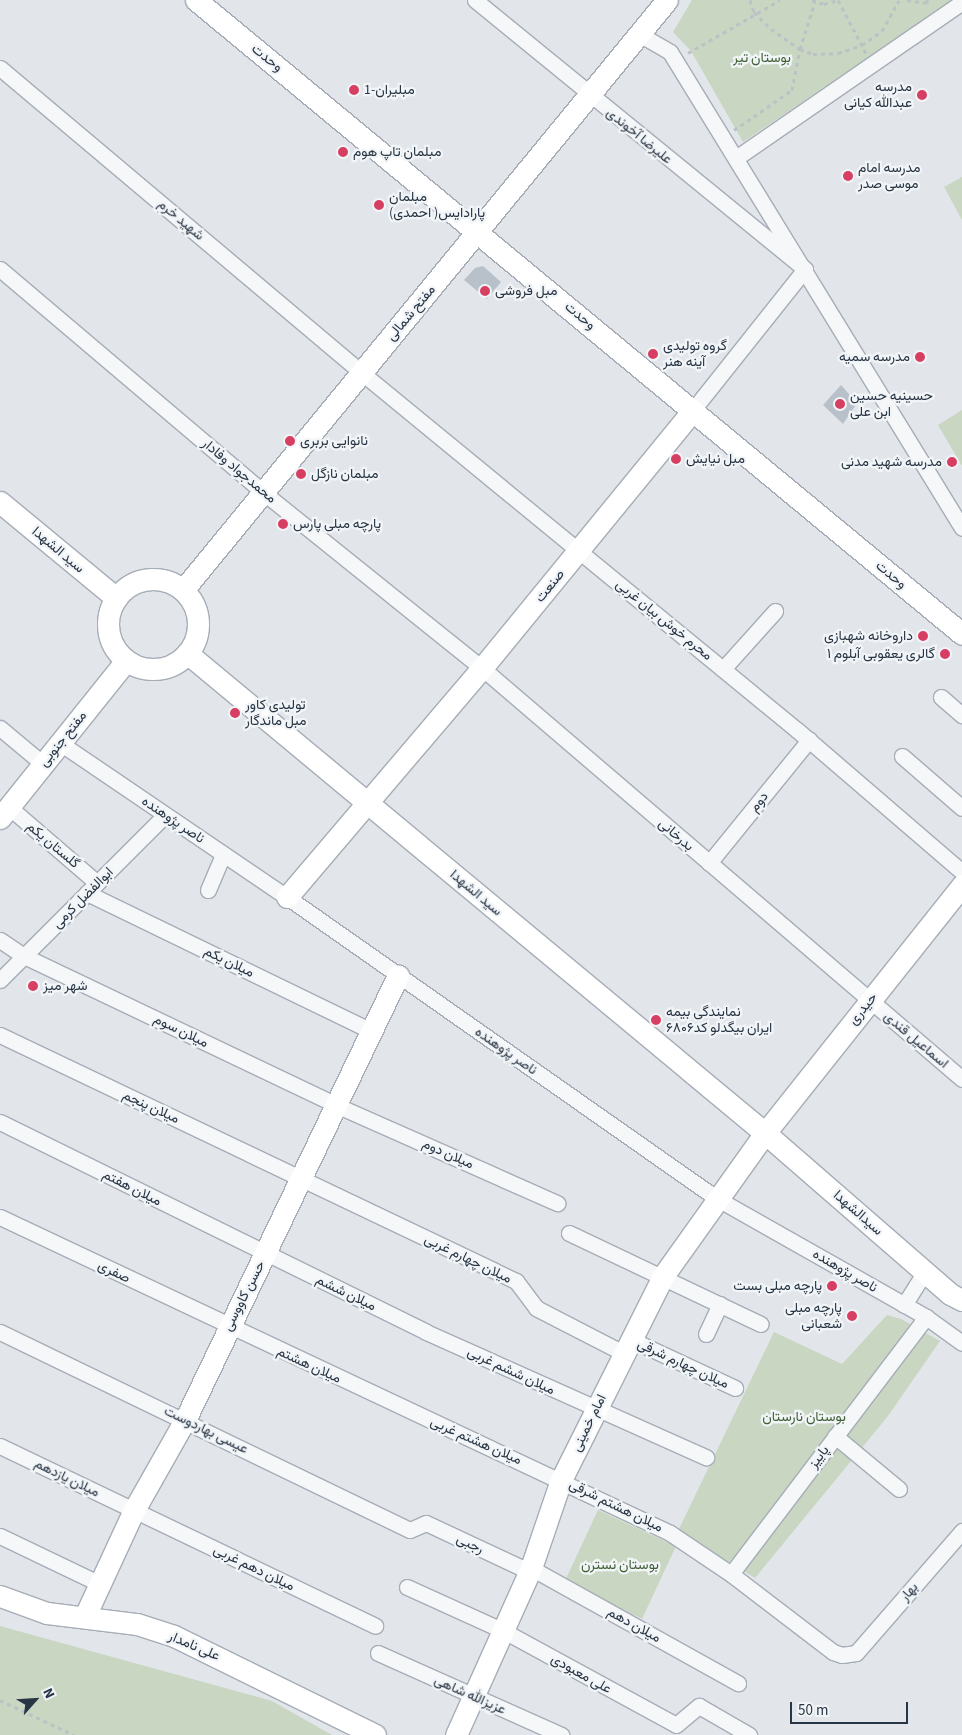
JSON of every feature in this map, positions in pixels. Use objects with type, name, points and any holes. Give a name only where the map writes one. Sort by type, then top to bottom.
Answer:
[{"type":"street","name":"وحدت","points":[[196,0],[479,232],[962,634]]},
{"type":"street","name":"علیرضا آخوندی","points":[[475,0],[590,97],[804,269]]},
{"type":"street","points":[[639,34],[647,0]]},
{"type":"street","name":"مفتح شمالی","points":[[183,590],[590,97],[667,0]]},
{"type":"street","points":[[736,158],[962,2]]},
{"type":"street","name":"علیرضا آخوندی","points":[[639,34],[670,52],[676,60],[962,528]]},
{"type":"street","name":"شهید خرم","points":[[0,68],[362,373]]},
{"type":"street","name":"محمدجواد وفادار","points":[[0,269],[264,493],[482,668]]},
{"type":"street","name":"صنعت","points":[[287,897],[579,551],[804,269]]},
{"type":"street","name":"محرم خوش بیان غربی","points":[[362,373],[809,740],[962,872]]},
{"type":"street","name":"سید الشهدا","points":[[0,502],[116,598]]},
{"type":"street","points":[[140,580],[170,582],[183,590],[197,614],[195,641],[187,653],[177,662],[158,669],[138,667],[126,661],[116,651],[107,624],[116,598],[126,587],[140,580]]},
{"type":"street","points":[[723,669],[775,611]]},
{"type":"street","name":"سید الشهدا","points":[[187,653],[765,1133]]},
{"type":"street","name":"مفتح جنوبی","points":[[4,813],[126,661]]},
{"type":"street","name":"بدرخانی","points":[[482,668],[870,1001]]},
{"type":"street","points":[[942,697],[962,714]]},
{"type":"street","points":[[0,728],[43,764]]},
{"type":"street","name":"دوم","points":[[709,863],[809,740]]},
{"type":"street","name":"ناصر پژوهنده","points":[[60,742],[287,897],[716,1198],[926,1317],[962,1343]]},
{"type":"street","points":[[902,756],[962,808]]},
{"type":"street","name":"گلستان یکم","points":[[4,813],[92,888]]},
{"type":"street","name":"ابوالفضل کرمی","points":[[0,980],[165,815]]},
{"type":"street","points":[[208,890],[223,854]]},
{"type":"street","name":"حیدری","points":[[765,1133],[962,885]]},
{"type":"street","name":"میلان یکم","points":[[92,888],[371,1031]]},
{"type":"street","name":"میلان سوم","points":[[0,940],[24,956],[338,1106]]},
{"type":"street","name":"حسن کاووسی","points":[[85,1616],[134,1510],[185,1420],[228,1326],[338,1106],[398,975]]},
{"type":"street","name":"اسماعیل قندی","points":[[870,1001],[962,1079]]},
{"type":"street","name":"میلان پنجم","points":[[0,1035],[303,1178]]},
{"type":"street","name":"میلان دوم","points":[[338,1106],[557,1203]]},
{"type":"street","name":"میلان هفتم","points":[[0,1122],[265,1254]]},
{"type":"street","name":"امام خمینی","points":[[456,1735],[531,1568],[561,1480],[626,1346],[663,1276],[716,1198],[765,1133]]},
{"type":"street","name":"سیدالشهدا","points":[[765,1133],[956,1297],[962,1312]]},
{"type":"street","name":"میلان چهارم غربی","points":[[303,1178],[516,1281],[536,1308],[626,1346]]},
{"type":"street","name":"صفری","points":[[0,1218],[228,1326]]},
{"type":"street","points":[[568,1234],[663,1276],[761,1324]]},
{"type":"street","name":"میلان ششم","points":[[265,1254],[426,1332]]},
{"type":"street","points":[[904,1305],[925,1272]]},
{"type":"street","points":[[706,1334],[720,1304]]},
{"type":"street","name":"پاییز","points":[[731,1574],[926,1317]]},
{"type":"street","name":"میلان هشتم","points":[[228,1326],[391,1403]]},
{"type":"street","name":"عیسی بهاردوست","points":[[0,1332],[410,1530]]},
{"type":"street","name":"میلان ششم غربی","points":[[426,1332],[706,1457]]},
{"type":"street","name":"میلان چهارم شرقی","points":[[626,1346],[735,1388]]},
{"type":"street","name":"میلان هشتم غربی","points":[[391,1403],[561,1480]]},
{"type":"street","points":[[834,1436],[899,1490]]},
{"type":"street","name":"میلان یازدهم","points":[[0,1446],[134,1510]]},
{"type":"street","name":"میلان هشتم شرقی","points":[[561,1480],[670,1533],[731,1574],[833,1652],[856,1653]]},
{"type":"street","name":"میلان دهم غربی","points":[[134,1510],[375,1626]]},
{"type":"street","name":"رجبی","points":[[410,1530],[426,1523],[520,1567],[531,1568]]},
{"type":"street","name":"بهار","points":[[856,1653],[962,1531]]},
{"type":"street","points":[[0,1536],[100,1584]]},
{"type":"street","name":"میلان دهم","points":[[531,1568],[738,1683]]},
{"type":"street","name":"علی معبودی","points":[[407,1587],[502,1630],[676,1725],[699,1706],[748,1735]]},
{"type":"street","name":"علی نامدار","points":[[0,1596],[47,1613],[85,1616],[138,1624],[174,1636],[375,1735]]},
{"type":"street","name":"عزیزالله شاهی","points":[[378,1653],[561,1735]]},
{"type":"path","points":[[750,0],[754,12],[800,50],[813,54],[838,54],[862,45],[882,30],[899,0]]},
{"type":"path","points":[[676,60],[754,12],[780,0]]},
{"type":"path","points":[[723,136],[792,90],[800,50],[814,1],[824,4],[838,0],[872,65]]},
{"type":"path","points":[[907,0],[924,3],[929,0]]},
{"type":"path","points":[[0,1700],[74,1735]]},
{"type":"green space","name":"بوستان تیر","points":[[692,0],[953,0],[743,142],[691,51],[673,32]]},
{"type":"green space","points":[[962,177],[962,220],[944,187]]},
{"type":"green space","points":[[962,410],[962,466],[938,425]]},
{"type":"green space","name":"بوستان نارستان","points":[[887,1315],[901,1319],[940,1341],[888,1416],[755,1578],[678,1531],[774,1332],[842,1364]]},
{"type":"green space","name":"بوستان نسترن","points":[[598,1510],[676,1546],[642,1619],[564,1583]]},
{"type":"green space","points":[[0,1626],[272,1701],[332,1735],[0,1735]]},
{"type":"building","name":"مبل فروشی","points":[[483,266],[501,282],[487,299],[464,280],[475,268]]},
{"type":"building","name":"حسینیه حسین ابن علی","points":[[841,385],[857,403],[843,424],[823,405]]},
{"type":"place","name":"مبلیران-1","points":[[354,90]]},
{"type":"place","name":"مدرسه عبدالله کیانی","points":[[922,95]]},
{"type":"place","name":"مبلمان تاپ هوم","points":[[343,152]]},
{"type":"place","name":"مدرسه امام موسی صدر","points":[[848,176]]},
{"type":"place","name":"مبلمان پارادایس( احمدی)","points":[[379,205]]},
{"type":"place","name":"مبل فروشی","points":[[485,291]]},
{"type":"place","name":"گروه تولیدی آینه هنر","points":[[653,354]]},
{"type":"place","name":"مدرسه سمیه","points":[[920,357]]},
{"type":"place","name":"حسینیه حسین ابن علی","points":[[840,404]]},
{"type":"place","name":"نانوایی بربری","points":[[290,441]]},
{"type":"place","name":"مبل نیایش","points":[[676,459]]},
{"type":"place","name":"مدرسه شهید مدنی","points":[[952,462]]},
{"type":"place","name":"مبلمان نازگل","points":[[301,474]]},
{"type":"place","name":"پارچه مبلی پارس","points":[[283,524]]},
{"type":"place","name":"داروخانه شهبازی","points":[[923,636]]},
{"type":"place","name":"گالری یعقوبی آبلوم ۱","points":[[945,654]]},
{"type":"place","name":"تولیدی کاور مبل ماندگار","points":[[235,713]]},
{"type":"place","name":"شهر میز","points":[[33,986]]},
{"type":"place","name":"نمایندگی بیمه ایران بیگدلو کد۶۸۰۶","points":[[656,1020]]},
{"type":"place","name":"پارچه مبلی بست","points":[[832,1286]]},
{"type":"place","name":"پارچه مبلی شعبانی","points":[[852,1316]]}]
